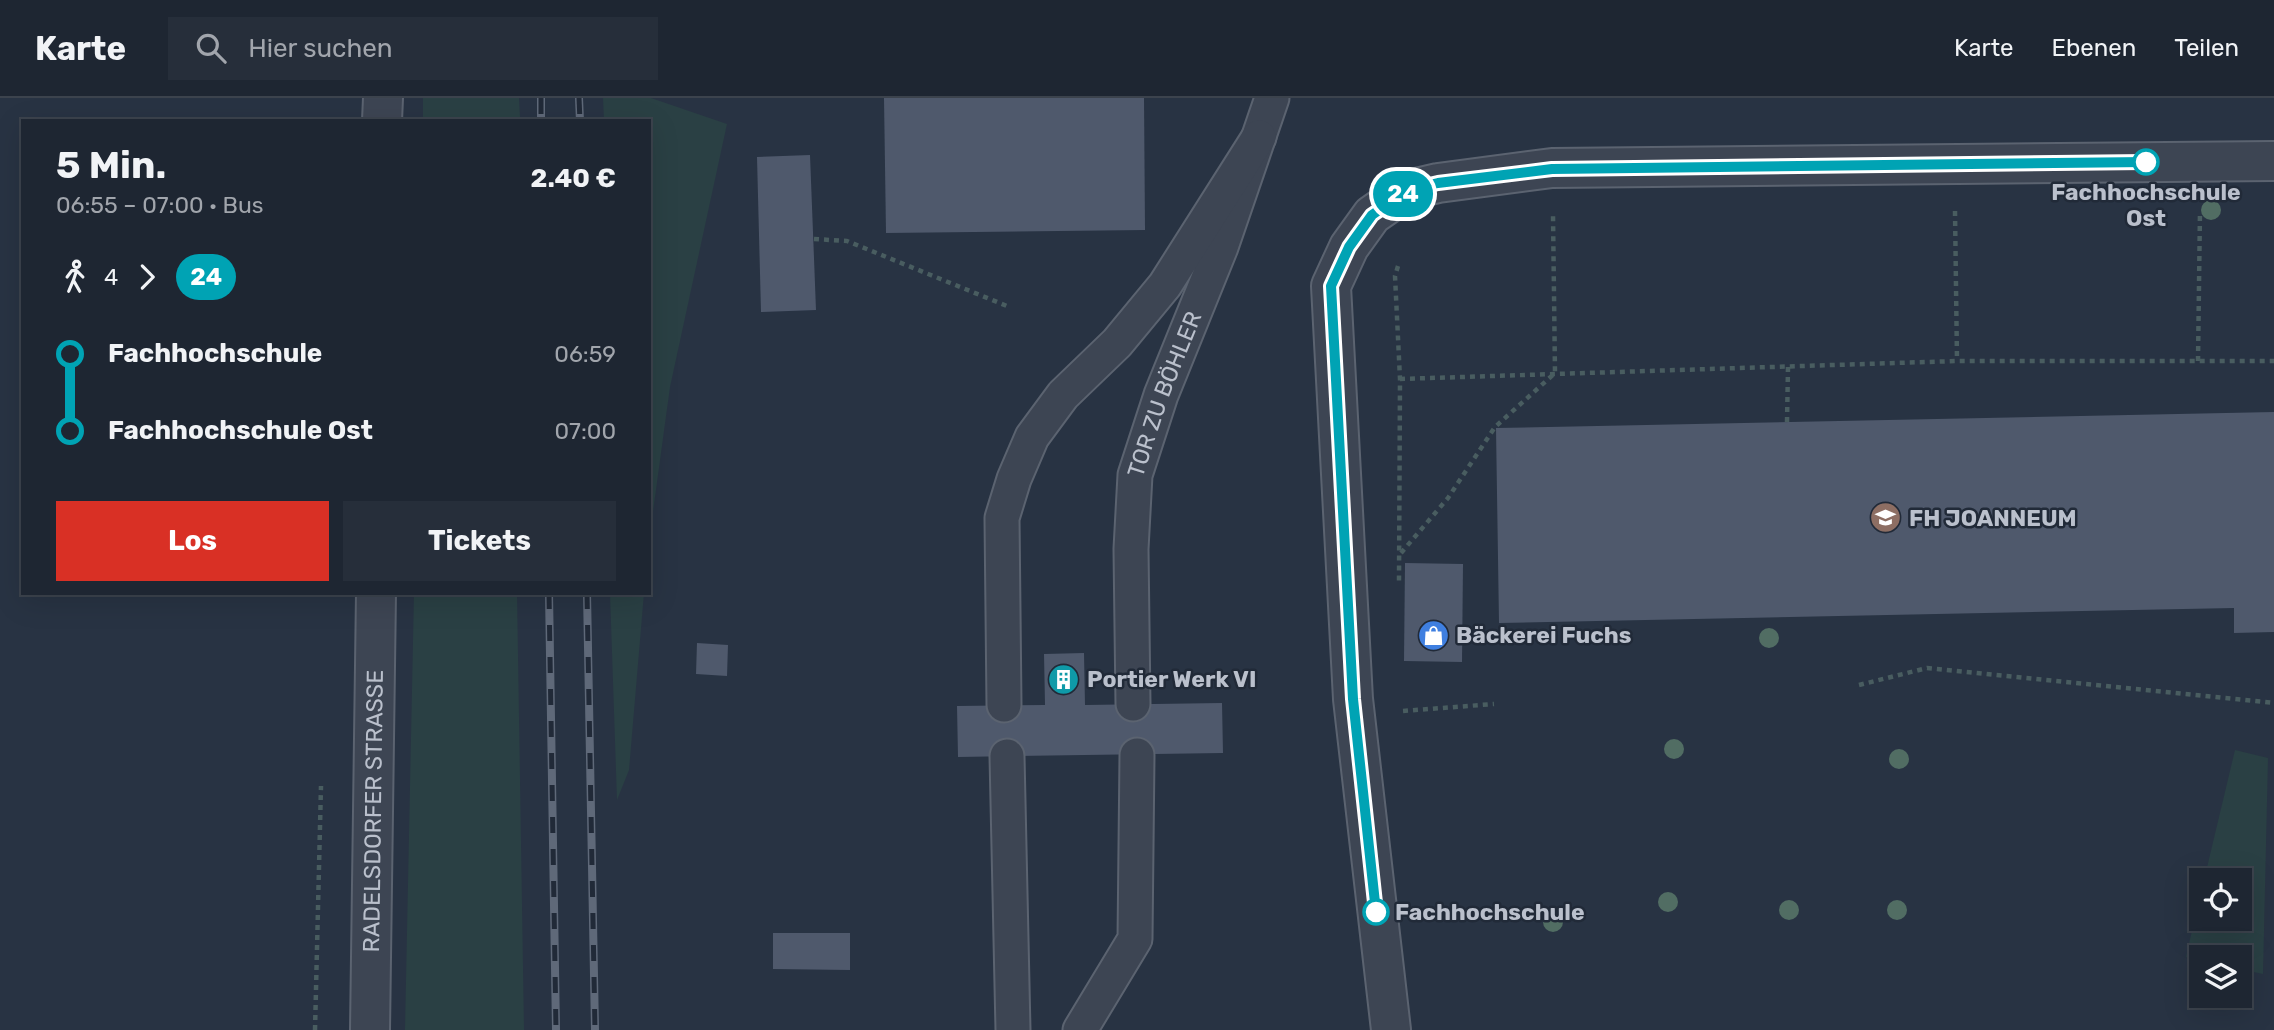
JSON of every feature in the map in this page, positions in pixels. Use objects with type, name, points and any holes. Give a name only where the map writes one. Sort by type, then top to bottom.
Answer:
[{"type":"street","points":[[382,119],[383,98]]},
{"type":"street","points":[[1391,1030],[1353,699],[1331,286],[1349,247],[1372,215],[1408,190],[1438,183],[1552,169],[2274,162]]},
{"type":"street","name":"RADELSDORFER STRASSE","points":[[370,1030],[376,595]]},
{"type":"lane","name":"TOR ZU BÖHLER","points":[[1133,704],[1131,548],[1135,475],[1161,395],[1221,247],[1272,98]]},
{"type":"lane","points":[[1004,705],[1002,518],[1014,479],[1032,437],[1063,395],[1117,343],[1164,285],[1259,136]]},
{"type":"lane","points":[[1080,1030],[1135,939],[1138,755]]},
{"type":"lane","points":[[1007,757],[1013,1030]]},
{"type":"path","points":[[2198,361],[2201,162]]},
{"type":"path","points":[[1955,165],[1957,361]]},
{"type":"path","points":[[1401,553],[1448,498],[1495,427],[1555,373],[1552,169]]},
{"type":"path","points":[[1399,587],[1400,379],[1395,276],[1404,242],[1401,196]]},
{"type":"path","points":[[814,239],[847,241],[1007,306]]},
{"type":"path","points":[[1400,379],[1957,361],[2274,361]]},
{"type":"path","points":[[1787,422],[1788,367]]},
{"type":"path","points":[[1859,685],[1927,668],[2274,703]]},
{"type":"path","points":[[1402,699],[1402,724]]},
{"type":"path","points":[[1402,711],[1494,704]]},
{"type":"path","points":[[315,1030],[321,784]]},
{"type":"green space","points":[[423,98],[519,98],[520,117],[423,119]]},
{"type":"green space","points":[[603,98],[651,98],[727,124],[670,387],[651,526],[651,119],[604,119]]},
{"type":"green space","points":[[414,595],[517,595],[524,1030],[405,1030]]},
{"type":"green space","points":[[610,595],[644,595],[629,770],[617,800]]},
{"type":"green space","points":[[2235,750],[2268,758],[2263,974],[2252,972],[2252,945],[2189,945],[2189,958],[2186,957],[2192,931],[2252,931],[2252,868],[2207,868]]},
{"type":"building","points":[[884,98],[1144,98],[1145,230],[886,233]]},
{"type":"building","points":[[810,155],[816,310],[761,312],[757,157]]},
{"type":"building","name":"FH JOANNEUM","points":[[2274,412],[2274,632],[2234,633],[2234,608],[1499,623],[1496,428]]},
{"type":"building","name":"Bäckerei Fuchs","points":[[1405,563],[1463,564],[1462,662],[1404,661]]},
{"type":"building","points":[[697,643],[728,645],[727,676],[696,674]]},
{"type":"building","points":[[1084,653],[1085,705],[1222,703],[1223,753],[958,757],[957,706],[1045,705],[1044,654]]},
{"type":"building","points":[[773,933],[850,933],[850,970],[773,969]]},
{"type":"railway","points":[[541,98],[541,119]]},
{"type":"railway","points":[[579,98],[580,119]]},
{"type":"railway","points":[[549,595],[556,1030]]},
{"type":"railway","points":[[587,595],[595,1030]]},
{"type":"bus line","name":"24","points":[[1376,912],[1353,699],[1331,286],[1349,247],[1372,215],[1408,190],[1438,183],[1552,169],[2146,162]]},
{"type":"place","name":"Fachhochschule Ost","points":[[2146,162]]},
{"type":"place","name":"FH JOANNEUM","points":[[1886,518]]},
{"type":"place","name":"Bäckerei Fuchs","points":[[1433,635]]},
{"type":"place","name":"Portier Werk VI","points":[[1064,679]]},
{"type":"place","name":"Fachhochschule","points":[[1376,912]]}]
